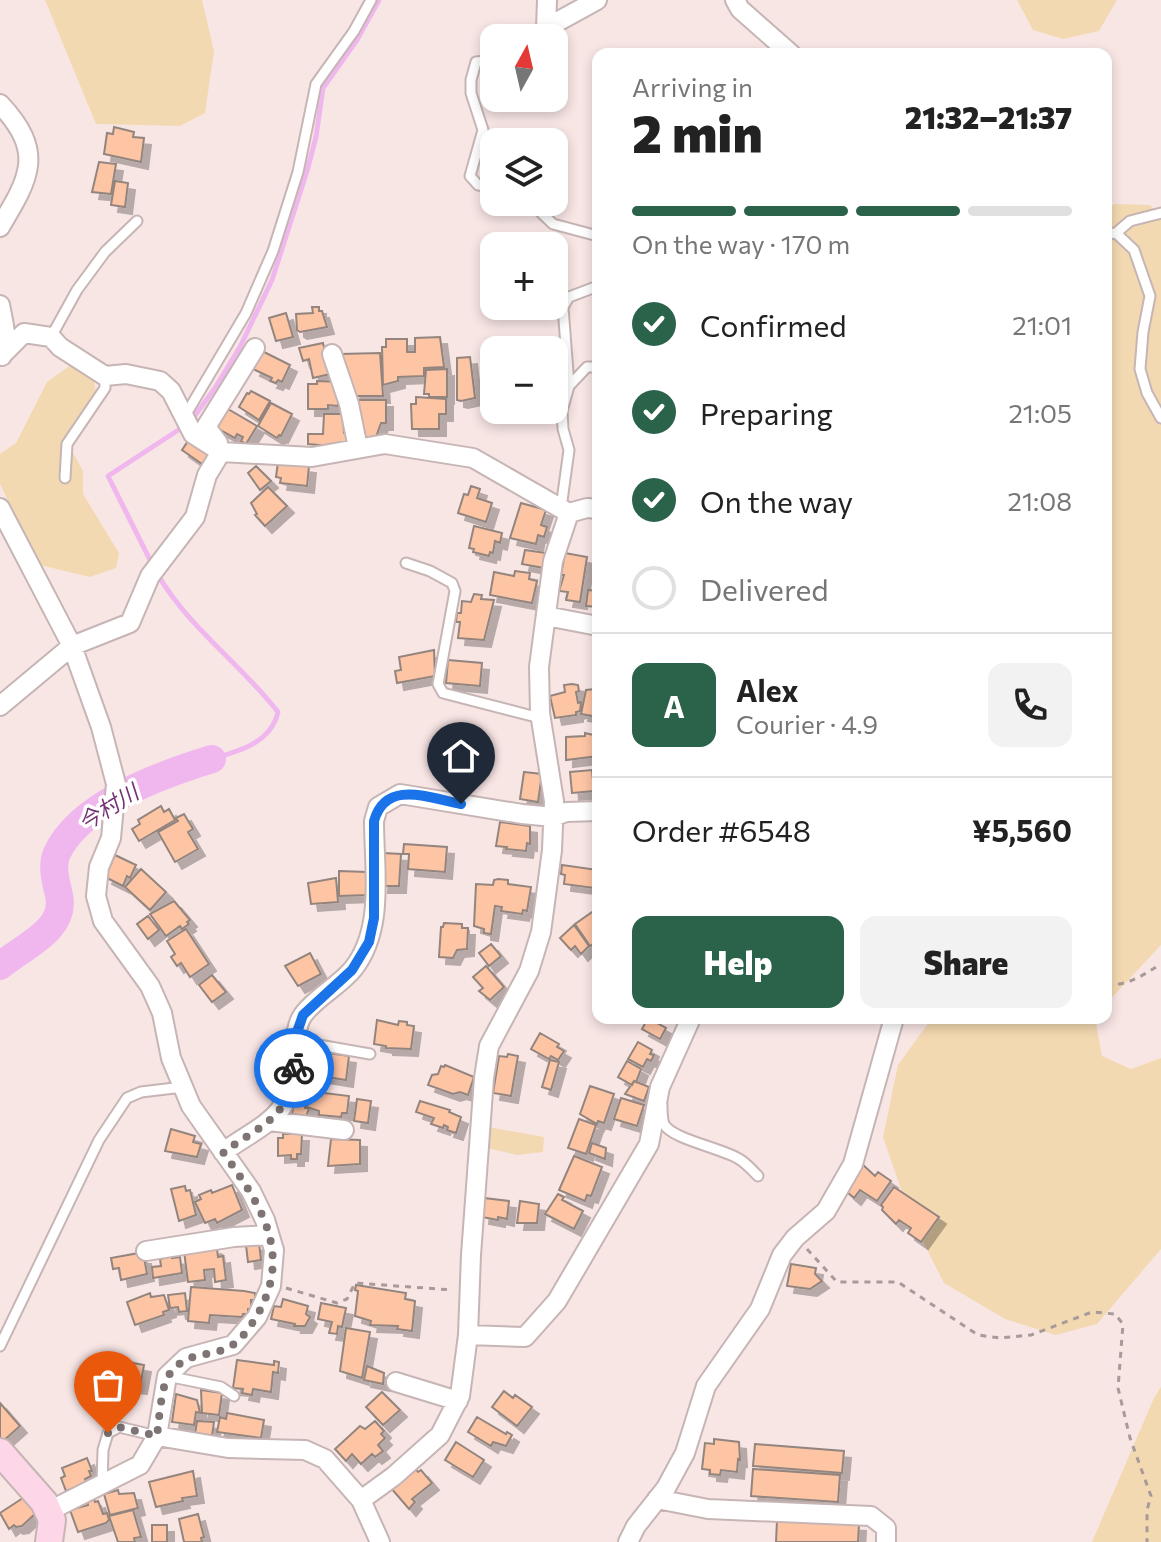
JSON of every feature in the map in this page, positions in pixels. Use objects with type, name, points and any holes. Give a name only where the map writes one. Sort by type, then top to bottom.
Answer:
[{"type":"street","points":[[543,24],[547,0]]},
{"type":"street","points":[[557,24],[597,0]]},
{"type":"street","points":[[735,0],[740,9],[784,48]]},
{"type":"street","points":[[0,104],[22,132],[30,157],[24,187],[0,227]]},
{"type":"street","points":[[0,305],[2,355]]},
{"type":"street","points":[[2,355],[24,333],[51,337],[60,347],[105,376],[126,374],[160,381],[171,391],[187,424],[218,450],[312,457],[385,444],[473,458],[565,510],[592,509]]},
{"type":"street","points":[[0,706],[72,646],[130,623],[150,576],[195,517],[218,450],[218,443],[206,427],[255,348]]},
{"type":"street","points":[[332,354],[349,404],[358,448]]},
{"type":"street","points":[[0,508],[72,646],[101,727],[116,784],[111,838],[99,867],[96,896],[103,921],[150,986],[162,1013],[171,1058],[191,1106],[251,1191],[274,1250],[271,1283],[257,1317],[233,1345],[186,1358],[167,1376],[157,1436],[140,1465],[59,1506],[50,1515]]},
{"type":"street","points":[[361,1500],[394,1476],[440,1435],[458,1401],[468,1335],[484,1078],[489,1046],[529,971],[541,932],[552,850],[552,784],[540,718],[539,667],[553,561],[565,510]]},
{"type":"street","points":[[546,616],[592,625]]},
{"type":"street","points":[[223,1152],[280,1113],[294,1081],[296,1041],[303,1015],[352,970],[369,942],[374,918],[374,821],[378,807],[400,794],[553,817],[566,812],[592,811]]},
{"type":"street","points":[[468,1335],[525,1337],[557,1301],[649,1144],[659,1089],[688,1024]]},
{"type":"street","points":[[628,1542],[685,1453],[706,1386],[760,1309],[782,1255],[795,1238],[826,1211],[853,1164],[892,1024]]},
{"type":"street","points":[[269,1121],[344,1130]]},
{"type":"street","points":[[146,1251],[234,1237],[269,1235]]},
{"type":"street","points":[[396,1382],[458,1401]]},
{"type":"street","points":[[157,1436],[228,1448],[305,1450],[325,1459],[361,1500],[380,1542]]},
{"type":"street","points":[[0,1452],[44,1502],[52,1520],[49,1542]]},
{"type":"street","points":[[657,1499],[708,1509],[871,1516],[886,1528],[886,1542]]},
{"type":"lane","points":[[187,424],[246,313],[273,251],[298,172],[316,84],[354,31],[371,0]]},
{"type":"lane","points":[[480,62],[476,62],[471,93],[482,128]]},
{"type":"lane","points":[[480,141],[470,176],[480,185]]},
{"type":"lane","points":[[1112,233],[1130,221],[1161,213]]},
{"type":"lane","points":[[545,216],[553,224],[592,234]]},
{"type":"lane","points":[[51,337],[77,290],[105,252],[137,221]]},
{"type":"lane","points":[[1112,235],[1134,250],[1150,296],[1140,369],[1147,393],[1161,418]]},
{"type":"lane","points":[[565,336],[563,307],[569,297],[592,288]]},
{"type":"lane","points":[[568,389],[587,367],[592,367]]},
{"type":"lane","points":[[65,478],[67,444],[105,388],[105,376]]},
{"type":"lane","points":[[563,424],[569,450],[565,510]]},
{"type":"lane","points":[[406,563],[452,583],[455,591],[438,684],[443,693],[540,718]]},
{"type":"lane","points":[[296,1041],[370,1054]]},
{"type":"lane","points":[[0,1346],[99,1140],[127,1098],[141,1092],[183,1087]]},
{"type":"lane","points":[[659,1089],[664,1124],[671,1132],[739,1158],[758,1176]]},
{"type":"lane","points":[[167,1376],[221,1387],[234,1396]]},
{"type":"lane","points":[[102,1486],[103,1450],[108,1433],[119,1427],[157,1436]]},
{"type":"path","points":[[1112,985],[1137,980],[1161,964]]},
{"type":"path","points":[[795,1238],[837,1282],[898,1282],[978,1335],[1000,1338],[1031,1335],[1092,1312],[1115,1314],[1123,1324],[1118,1388],[1130,1438],[1151,1496],[1147,1510],[1147,1542]]},
{"type":"path","points":[[271,1283],[337,1303],[347,1299],[355,1283],[469,1291]]},
{"type":"shaded area","points":[[45,0],[202,0],[214,51],[205,113],[180,126],[96,124]]},
{"type":"shaded area","points":[[1017,0],[1117,0],[1099,31],[1063,39],[1033,30]]},
{"type":"shaded area","points":[[1150,205],[1161,217],[1161,945],[1112,998],[1112,206]]},
{"type":"shaded area","points":[[72,364],[93,377],[96,392],[66,440],[83,471],[83,494],[119,553],[116,568],[90,577],[40,565],[0,484],[0,454],[16,443],[47,382]]},
{"type":"shaded area","points":[[928,1024],[1096,1024],[1102,1056],[1131,1069],[1161,1058],[1161,1249],[1097,1324],[1056,1335],[1005,1319],[944,1283],[910,1216],[883,1137],[898,1065]]},
{"type":"shaded area","points":[[488,1127],[544,1137],[543,1152],[517,1155],[487,1148]]},
{"type":"shaded area","points":[[1161,1387],[1161,1542],[1092,1542],[1154,1398]]},
{"type":"building","points":[[114,127],[134,132],[133,137],[144,138],[141,162],[104,154],[107,133],[113,134]]},
{"type":"building","points":[[99,162],[116,164],[111,194],[92,192]]},
{"type":"building","points":[[115,181],[128,183],[125,207],[111,205]]},
{"type":"building","points":[[312,307],[319,307],[322,311],[327,327],[300,332],[297,330],[296,314],[313,313]]},
{"type":"building","points":[[286,313],[293,337],[276,341],[269,318]]},
{"type":"building","points":[[440,337],[444,367],[424,368],[424,376],[398,377],[398,381],[383,385],[382,347],[386,347],[386,339],[407,339],[407,352],[415,352],[415,338]]},
{"type":"building","points":[[323,343],[330,374],[313,378],[309,359],[303,361],[299,348]]},
{"type":"building","points":[[262,351],[290,365],[282,382],[270,381],[272,378],[253,369]]},
{"type":"building","points":[[380,353],[383,396],[355,396],[341,354]]},
{"type":"building","points":[[470,357],[475,398],[457,400],[457,358]]},
{"type":"building","points":[[447,369],[447,397],[424,394],[426,370]]},
{"type":"building","points":[[317,381],[339,382],[338,406],[308,409],[308,384],[317,384]]},
{"type":"building","points":[[251,391],[270,401],[259,420],[239,407]]},
{"type":"building","points":[[416,397],[446,399],[446,414],[439,414],[439,429],[412,429],[411,404],[416,404]]},
{"type":"building","points":[[356,400],[386,400],[386,423],[381,423],[376,437],[364,438]]},
{"type":"building","points":[[271,403],[292,414],[277,438],[258,426]]},
{"type":"building","points":[[228,409],[257,426],[246,444],[241,441],[243,437],[237,434],[235,438],[217,428]]},
{"type":"building","points":[[324,414],[343,414],[344,433],[351,433],[350,442],[330,446],[308,444],[308,434],[323,434]]},
{"type":"building","points":[[190,438],[210,452],[202,464],[182,450]]},
{"type":"building","points":[[278,462],[309,466],[307,486],[280,483],[281,478],[276,477]]},
{"type":"building","points":[[256,466],[271,481],[260,490],[248,473]]},
{"type":"building","points":[[471,486],[480,489],[477,498],[492,503],[486,522],[458,513],[464,494],[468,495]]},
{"type":"building","points":[[268,487],[287,506],[265,526],[255,515],[251,503]]},
{"type":"building","points":[[521,503],[546,510],[541,525],[547,527],[544,537],[538,535],[536,544],[510,538]]},
{"type":"building","points":[[474,526],[502,533],[500,543],[495,541],[493,553],[490,552],[489,556],[469,548]]},
{"type":"building","points":[[525,550],[546,553],[544,568],[522,564]]},
{"type":"building","points":[[565,553],[587,557],[580,602],[566,600],[568,592],[559,591],[564,575],[561,575]]},
{"type":"building","points":[[515,571],[530,573],[529,579],[537,581],[532,603],[490,595],[494,572],[514,576]]},
{"type":"building","points":[[588,590],[592,590],[592,606],[586,606]]},
{"type":"building","points":[[474,594],[482,595],[481,599],[494,600],[484,640],[458,638],[460,622],[456,622],[457,613],[461,613],[462,601],[471,602]]},
{"type":"building","points":[[434,650],[435,676],[397,683],[395,671],[401,670],[399,657]]},
{"type":"building","points":[[448,660],[482,663],[480,686],[446,683]]},
{"type":"building","points":[[564,685],[578,685],[579,691],[576,692],[578,703],[581,702],[580,711],[576,715],[555,718],[550,696],[565,692]]},
{"type":"building","points":[[592,689],[592,716],[581,714],[586,690]]},
{"type":"building","points":[[585,733],[592,735],[592,757],[566,760],[566,737],[585,736]]},
{"type":"building","points":[[592,770],[592,791],[572,793],[570,772]]},
{"type":"building","points":[[524,772],[542,774],[538,802],[520,799]]},
{"type":"building","points":[[161,806],[164,812],[169,809],[175,820],[139,841],[132,829],[140,824],[138,820]]},
{"type":"building","points":[[184,814],[193,829],[188,832],[198,849],[175,862],[158,832]]},
{"type":"building","points":[[500,822],[530,826],[530,844],[527,843],[526,851],[496,846]]},
{"type":"building","points":[[404,844],[447,847],[445,872],[408,869],[409,854],[403,854]]},
{"type":"building","points":[[383,853],[401,854],[399,886],[381,886]]},
{"type":"building","points":[[115,855],[136,865],[123,886],[105,877]]},
{"type":"building","points":[[562,865],[592,869],[592,888],[564,884],[565,875],[561,874]]},
{"type":"building","points":[[141,869],[166,892],[150,910],[125,887]]},
{"type":"building","points":[[339,871],[367,872],[367,895],[339,896]]},
{"type":"building","points":[[336,878],[338,902],[311,904],[308,883]]},
{"type":"building","points":[[494,880],[508,880],[508,884],[531,887],[527,911],[523,910],[522,914],[501,911],[502,907],[495,906],[491,934],[484,933],[484,929],[474,926],[476,884],[493,885]]},
{"type":"building","points":[[174,901],[190,920],[182,929],[180,926],[166,936],[150,914]]},
{"type":"building","points":[[592,912],[592,945],[590,946],[575,924]]},
{"type":"building","points":[[148,916],[159,930],[148,939],[137,924]]},
{"type":"building","points":[[444,923],[462,924],[462,928],[468,928],[467,949],[457,950],[453,958],[439,957]]},
{"type":"building","points":[[574,925],[589,946],[581,954],[575,946],[571,950],[560,938]]},
{"type":"building","points":[[186,929],[209,964],[190,977],[181,963],[177,966],[171,957],[175,954],[167,941]]},
{"type":"building","points":[[491,944],[501,956],[489,966],[479,953]]},
{"type":"building","points":[[310,953],[321,974],[298,986],[285,966]]},
{"type":"building","points":[[486,966],[504,987],[490,1000],[479,991],[483,988],[473,977]]},
{"type":"building","points":[[212,975],[226,992],[212,1002],[199,985]]},
{"type":"building","points":[[377,1020],[398,1025],[399,1021],[407,1022],[407,1025],[414,1026],[411,1049],[374,1044]]},
{"type":"building","points":[[645,1024],[659,1024],[666,1028],[660,1039],[642,1029]]},
{"type":"building","points":[[540,1033],[559,1044],[557,1047],[564,1051],[558,1060],[551,1056],[549,1059],[531,1049]]},
{"type":"building","points":[[638,1042],[652,1050],[650,1054],[654,1055],[651,1061],[647,1059],[643,1067],[628,1059]]},
{"type":"building","points":[[315,1051],[349,1056],[346,1080],[321,1076],[319,1062],[314,1061]]},
{"type":"building","points":[[508,1054],[518,1056],[511,1096],[493,1093],[499,1056],[507,1057]]},
{"type":"building","points":[[550,1060],[559,1062],[551,1090],[542,1087]]},
{"type":"building","points":[[627,1061],[641,1069],[632,1085],[618,1077]]},
{"type":"building","points":[[441,1066],[474,1077],[468,1095],[460,1092],[453,1094],[428,1085],[432,1075],[438,1074]]},
{"type":"building","points":[[634,1081],[649,1087],[644,1101],[625,1094]]},
{"type":"building","points":[[590,1086],[614,1094],[604,1123],[598,1121],[597,1124],[580,1114]]},
{"type":"building","points":[[308,1091],[349,1096],[347,1113],[342,1113],[341,1117],[319,1115],[319,1111],[307,1107]]},
{"type":"building","points":[[621,1098],[644,1105],[637,1126],[614,1119]]},
{"type":"building","points":[[357,1099],[371,1101],[368,1123],[354,1121]]},
{"type":"building","points":[[294,1100],[306,1101],[305,1108],[309,1108],[306,1117],[292,1115]]},
{"type":"building","points":[[420,1101],[450,1110],[461,1117],[456,1133],[447,1130],[448,1127],[444,1125],[443,1128],[431,1124],[434,1118],[416,1112]]},
{"type":"building","points":[[579,1119],[596,1125],[586,1154],[568,1148]]},
{"type":"building","points":[[171,1129],[195,1136],[193,1142],[201,1144],[197,1157],[165,1151]]},
{"type":"building","points":[[283,1134],[302,1134],[301,1154],[297,1154],[297,1159],[291,1159],[291,1155],[278,1156],[278,1138],[283,1138]]},
{"type":"building","points":[[331,1139],[360,1140],[360,1164],[328,1166]]},
{"type":"building","points":[[592,1143],[606,1148],[605,1159],[589,1153]]},
{"type":"building","points":[[574,1156],[602,1167],[591,1196],[587,1195],[585,1201],[559,1190]]},
{"type":"building","points":[[861,1163],[875,1176],[878,1172],[891,1181],[877,1201],[860,1190],[854,1198],[847,1192],[854,1181],[850,1179]]},
{"type":"building","points":[[232,1185],[242,1210],[217,1223],[215,1219],[205,1223],[195,1202],[201,1199],[199,1195]]},
{"type":"building","points":[[185,1186],[186,1191],[190,1190],[196,1215],[179,1221],[171,1189]]},
{"type":"building","points":[[894,1187],[939,1217],[921,1242],[908,1233],[911,1228],[899,1220],[896,1224],[882,1210],[881,1205]]},
{"type":"building","points":[[558,1194],[564,1197],[562,1200],[583,1211],[574,1229],[545,1214]]},
{"type":"building","points":[[484,1198],[509,1201],[507,1219],[482,1217]]},
{"type":"building","points":[[520,1201],[539,1204],[537,1223],[517,1223]]},
{"type":"building","points":[[259,1243],[261,1260],[248,1262],[246,1245]]},
{"type":"building","points":[[214,1247],[218,1257],[223,1256],[226,1280],[215,1282],[214,1269],[204,1270],[205,1280],[188,1282],[184,1251]]},
{"type":"building","points":[[139,1253],[140,1257],[144,1257],[147,1274],[121,1280],[119,1268],[113,1269],[111,1258]]},
{"type":"building","points":[[180,1257],[182,1273],[153,1278],[152,1267],[161,1266],[160,1259]]},
{"type":"building","points":[[791,1264],[816,1268],[815,1274],[822,1281],[810,1289],[787,1286]]},
{"type":"building","points":[[356,1285],[406,1293],[405,1299],[415,1301],[412,1331],[397,1329],[398,1326],[370,1325],[371,1321],[355,1316]]},
{"type":"building","points":[[191,1287],[255,1293],[255,1300],[251,1300],[251,1309],[242,1317],[210,1315],[209,1323],[188,1321]]},
{"type":"building","points":[[150,1293],[151,1297],[164,1295],[169,1310],[163,1312],[164,1315],[135,1325],[127,1302]]},
{"type":"building","points":[[185,1293],[187,1311],[170,1308],[168,1295]]},
{"type":"building","points":[[283,1299],[308,1306],[306,1314],[310,1317],[305,1326],[271,1319],[274,1306],[281,1307]]},
{"type":"building","points":[[321,1303],[346,1308],[342,1327],[338,1326],[337,1334],[329,1333],[332,1322],[318,1319]]},
{"type":"building","points":[[346,1328],[370,1332],[362,1378],[340,1371]]},
{"type":"building","points":[[112,1359],[144,1365],[140,1387],[108,1384]]},
{"type":"building","points":[[237,1360],[274,1365],[274,1361],[279,1362],[278,1373],[273,1372],[271,1392],[253,1389],[252,1395],[242,1393],[243,1389],[233,1388]]},
{"type":"building","points":[[367,1366],[384,1373],[383,1384],[364,1380]]},
{"type":"building","points":[[201,1390],[222,1393],[219,1415],[202,1413]]},
{"type":"building","points":[[504,1391],[532,1407],[517,1426],[492,1407]]},
{"type":"building","points":[[382,1392],[400,1410],[383,1425],[366,1407]]},
{"type":"building","points":[[176,1394],[197,1400],[200,1413],[196,1412],[194,1425],[172,1422]]},
{"type":"building","points":[[0,1403],[20,1426],[2,1442],[0,1440]]},
{"type":"building","points":[[227,1413],[264,1420],[261,1438],[217,1432],[220,1417],[226,1419]]},
{"type":"building","points":[[477,1417],[512,1435],[506,1446],[493,1442],[491,1446],[468,1432]]},
{"type":"building","points":[[197,1421],[214,1422],[212,1436],[195,1434]]},
{"type":"building","points":[[375,1421],[384,1431],[381,1434],[385,1438],[378,1445],[383,1451],[375,1457],[372,1454],[361,1464],[352,1454],[346,1461],[335,1449],[360,1426],[365,1429]]},
{"type":"building","points":[[714,1439],[739,1442],[737,1472],[721,1470],[720,1475],[702,1469],[705,1443],[714,1444]]},
{"type":"building","points":[[456,1442],[484,1460],[473,1477],[445,1460]]},
{"type":"building","points":[[755,1444],[844,1451],[842,1473],[753,1466]]},
{"type":"building","points":[[87,1458],[92,1471],[89,1471],[91,1476],[85,1479],[87,1483],[66,1491],[61,1478],[65,1476],[62,1468]]},
{"type":"building","points":[[415,1468],[418,1472],[421,1470],[432,1483],[412,1499],[415,1502],[409,1509],[391,1488]]},
{"type":"building","points":[[753,1469],[840,1475],[838,1502],[751,1496]]},
{"type":"building","points":[[193,1471],[197,1496],[156,1507],[149,1482]]},
{"type":"building","points":[[118,1490],[119,1494],[134,1493],[138,1508],[110,1515],[104,1494]]},
{"type":"building","points":[[26,1496],[37,1512],[22,1526],[14,1525],[9,1529],[0,1513]]},
{"type":"building","points":[[87,1501],[98,1501],[103,1514],[107,1513],[109,1520],[78,1532],[70,1510],[88,1505]]},
{"type":"building","points":[[133,1510],[141,1537],[134,1538],[135,1542],[118,1542],[109,1516]]},
{"type":"building","points":[[198,1514],[204,1537],[201,1538],[202,1542],[184,1542],[179,1519]]},
{"type":"building","points":[[777,1520],[859,1524],[858,1542],[776,1542]]},
{"type":"building","points":[[152,1525],[167,1525],[167,1542],[152,1542]]},
{"type":"waterway","points":[[191,421],[240,347],[272,280],[307,171],[316,137],[323,88],[357,40],[379,0]]},
{"type":"waterway","points":[[153,566],[108,476],[183,427]]},
{"type":"waterway","points":[[158,575],[185,612],[278,712],[269,731],[261,738],[243,749],[212,759]]},
{"type":"waterway","name":"今村川","points":[[0,966],[41,936],[56,918],[60,907],[55,858],[68,835],[84,819],[103,805],[147,782],[212,759]]},
{"type":"way so far","points":[[108,1433],[119,1427],[157,1436],[167,1376],[186,1358],[233,1345],[257,1317],[271,1286],[274,1250],[265,1220],[251,1191],[223,1152],[280,1113],[294,1081],[294,1068]]},
{"type":"route","points":[[294,1068],[296,1035],[303,1015],[352,970],[369,942],[374,918],[374,821],[378,807],[400,794],[461,804]]}]
